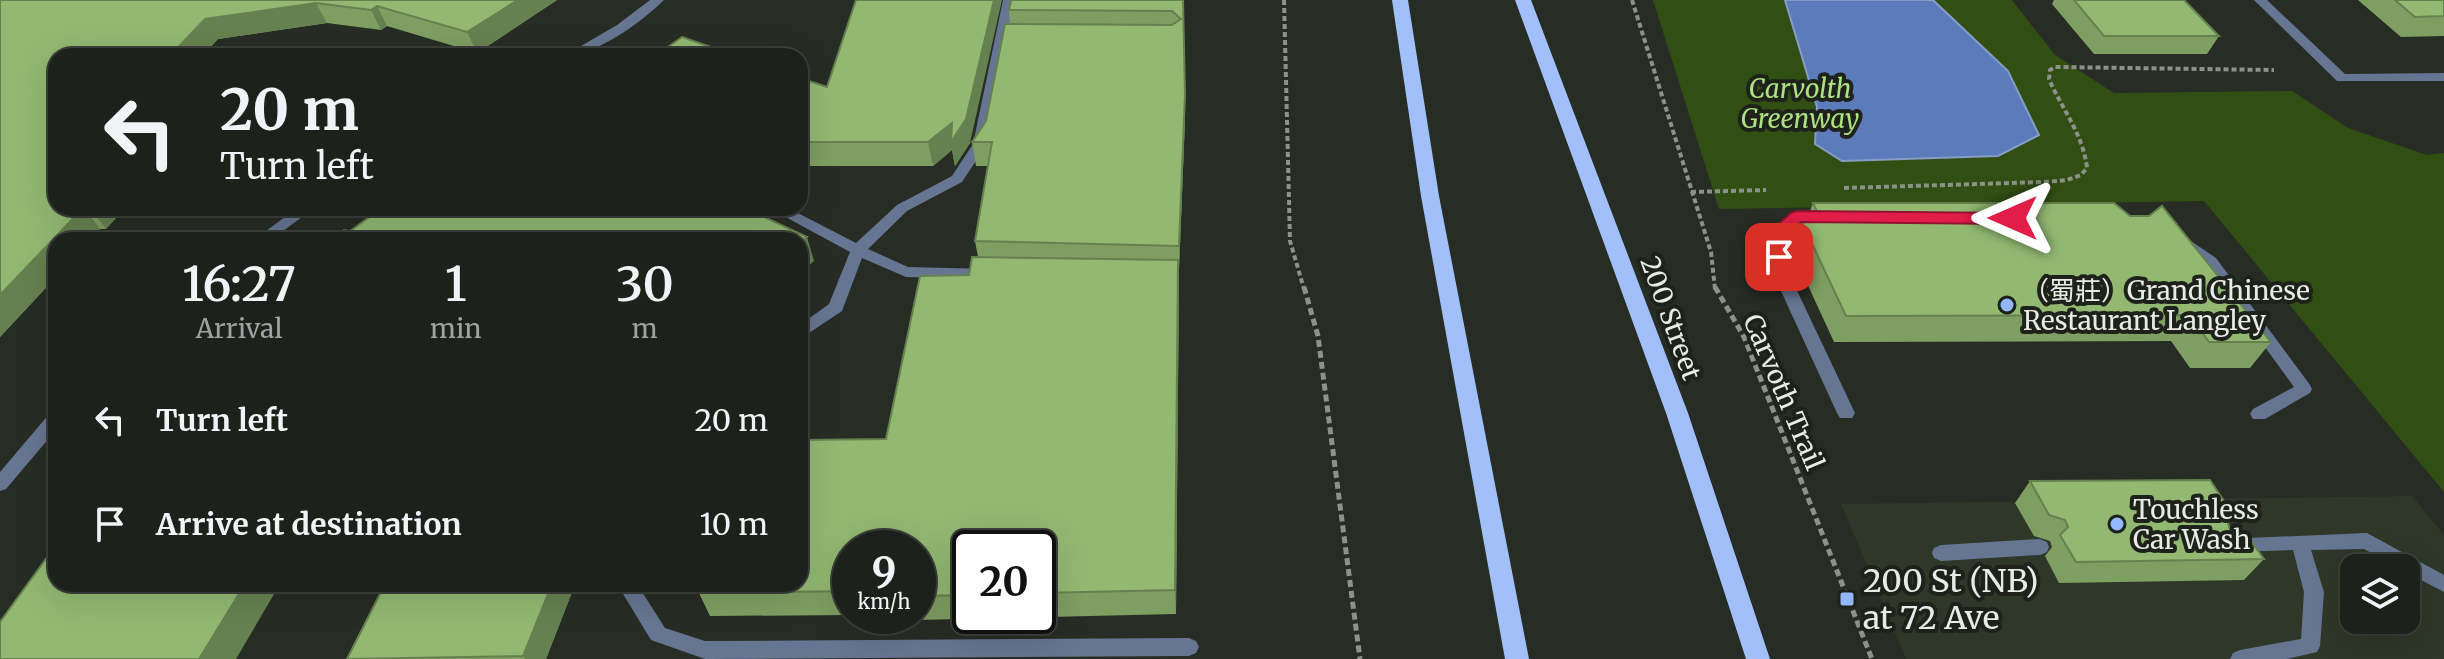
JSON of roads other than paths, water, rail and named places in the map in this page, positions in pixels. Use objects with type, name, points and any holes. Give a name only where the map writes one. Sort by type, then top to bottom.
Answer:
[{"type":"main road","points":[[1400,0],[1430,196],[1517,659]]},
{"type":"main road","name":"200 Street","points":[[1523,0],[1677,413],[1758,659]]},
{"type":"street","points":[[585,48],[621,28],[658,0]]},
{"type":"street","points":[[808,327],[836,307],[858,250],[902,208],[957,179],[980,144],[1009,0]]},
{"type":"street","points":[[2260,0],[2342,78],[2444,77]]},
{"type":"street","points":[[1001,40],[1016,40]]},
{"type":"street","points":[[272,232],[296,216]]},
{"type":"street","points":[[792,216],[906,272],[1002,274]]},
{"type":"street","points":[[1843,217],[1797,217],[1774,236],[1783,278],[1846,413]]},
{"type":"street","points":[[2164,231],[2178,237],[2211,262],[2304,389],[2259,414]]},
{"type":"street","points":[[0,484],[48,427]]},
{"type":"street","points":[[2221,545],[2367,541],[2444,584]]},
{"type":"street","points":[[2240,659],[2310,646],[2314,592],[2300,543]]},
{"type":"street","points":[[1941,553],[2040,547]]},
{"type":"street","points":[[632,592],[658,634],[705,650],[1189,647]]},
{"type":"water","points":[[1785,0],[1933,0],[2008,71],[2039,135],[1998,156],[1842,161],[1815,144],[1817,107]]},
{"type":"place","name":"（蜀莊）Grand Chinese Restaurant Langley","points":[[2007,305]]},
{"type":"place","name":"Touchless Car Wash","points":[[2117,524]]},
{"type":"place","name":"200 St (NB) at 72 Ave","points":[[1847,599]]},
{"type":"park label","name":"Carvolth Greenway","points":[[1800,103]]}]
